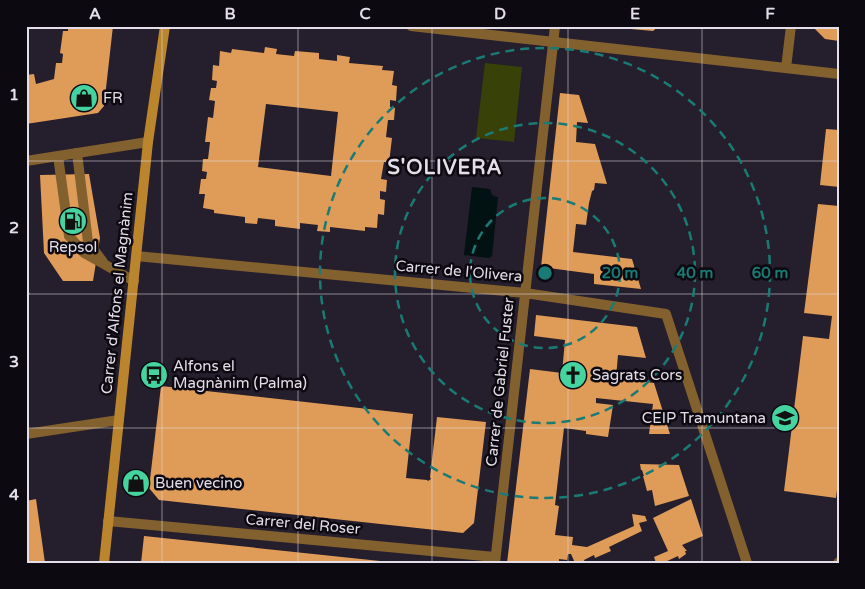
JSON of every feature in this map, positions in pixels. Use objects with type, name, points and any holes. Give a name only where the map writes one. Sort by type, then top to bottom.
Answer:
[{"type":"main road","name":"Carrer d'Alfons el Magnànim","points":[[104,563],[148,142],[165,26]]},
{"type":"street","points":[[411,26],[839,74]]},
{"type":"street","name":"Carrer de Gabriel Fuster","points":[[495,560],[555,26]]},
{"type":"street","points":[[786,68],[791,26]]},
{"type":"street","points":[[26,161],[148,142]]},
{"type":"street","points":[[77,153],[88,242],[105,265]]},
{"type":"street","points":[[58,156],[69,236],[84,253],[134,281]]},
{"type":"street","name":"Carrer de l'Olivera","points":[[136,256],[525,292],[666,314],[747,563]]},
{"type":"street","points":[[26,434],[119,420]]},
{"type":"street","name":"Carrer del Roser","points":[[108,521],[495,560]]},
{"type":"path","points":[[26,292],[30,295]]},
{"type":"green space","points":[[485,63],[522,67],[514,142],[476,138]]},
{"type":"shaded area","points":[[472,187],[490,189],[492,195],[498,197],[492,256],[489,258],[464,255]]},
{"type":"building","points":[[68,26],[113,26],[104,106],[98,113],[26,124],[26,75],[34,74],[36,84],[54,79],[56,63],[62,63],[63,54],[60,53],[63,31],[68,31]]},
{"type":"building","points":[[620,26],[659,26],[653,31],[620,28]]},
{"type":"building","points":[[815,26],[839,26],[839,41],[825,39],[814,28]]},
{"type":"building","points":[[265,47],[277,49],[276,54],[294,56],[295,51],[319,53],[319,59],[337,61],[337,55],[350,57],[349,63],[383,66],[382,70],[394,71],[392,85],[397,86],[396,101],[390,100],[390,107],[395,108],[394,120],[388,120],[386,137],[392,138],[389,163],[384,162],[381,179],[387,180],[386,192],[380,191],[380,199],[385,200],[384,215],[378,214],[377,228],[365,227],[365,231],[330,227],[330,232],[317,231],[318,225],[300,223],[300,229],[275,226],[275,220],[258,218],[257,224],[245,223],[245,217],[214,213],[214,210],[203,208],[205,194],[199,194],[201,179],[206,179],[207,172],[202,171],[203,159],[208,159],[210,142],[205,142],[208,117],[213,118],[215,101],[209,100],[211,88],[216,88],[217,81],[212,80],[213,65],[219,66],[220,51],[231,53],[232,49],[264,53]],"holes":[[[266,104],[338,112],[331,176],[258,167]]]},
{"type":"building","points":[[560,93],[579,95],[588,123],[577,122],[576,142],[595,144],[607,184],[595,183],[589,203],[586,225],[576,224],[573,252],[632,259],[641,289],[594,284],[594,274],[541,267]]},
{"type":"building","points":[[826,129],[839,130],[839,187],[820,185]]},
{"type":"building","points":[[89,174],[100,238],[93,281],[63,281],[44,253],[40,175]]},
{"type":"building","points":[[818,204],[839,206],[839,473],[836,498],[784,491],[803,336],[829,339],[832,316],[804,313]]},
{"type":"building","points":[[536,315],[637,327],[646,358],[618,355],[616,378],[654,383],[670,434],[649,434],[653,404],[596,398],[596,403],[613,405],[608,437],[564,428],[555,505],[559,506],[555,535],[573,537],[572,545],[587,547],[634,526],[632,514],[645,516],[647,521],[639,523],[642,531],[609,547],[611,551],[595,558],[594,555],[584,560],[585,563],[575,563],[571,554],[568,554],[567,560],[559,559],[559,563],[507,563],[530,369],[562,373],[565,340],[534,336]]},
{"type":"building","points":[[161,386],[413,414],[406,478],[428,481],[431,479],[437,417],[486,422],[474,523],[463,533],[159,500],[149,488]]},
{"type":"building","points":[[640,464],[679,465],[689,496],[655,506],[652,490],[647,491]]},
{"type":"building","points":[[36,499],[45,563],[26,563],[26,501]]},
{"type":"building","points":[[691,499],[703,536],[682,545],[687,551],[679,559],[678,556],[663,563],[656,563],[654,557],[668,551],[653,518]]},
{"type":"building","points":[[144,536],[380,561],[380,563],[141,563]]},
{"type":"place","name":"FR","points":[[84,98]]},
{"type":"place","name":"Repsol","points":[[73,221]]},
{"type":"place","name":"Alfons el Magnànim (Palma)","points":[[154,375]]},
{"type":"place","name":"Sagrats Cors","points":[[573,375]]},
{"type":"place","name":"CEIP Tramuntana","points":[[785,418]]},
{"type":"place","name":"Buen vecino","points":[[136,483]]},
{"type":"district","name":"S'OLIVERA","points":[[445,167]]}]
